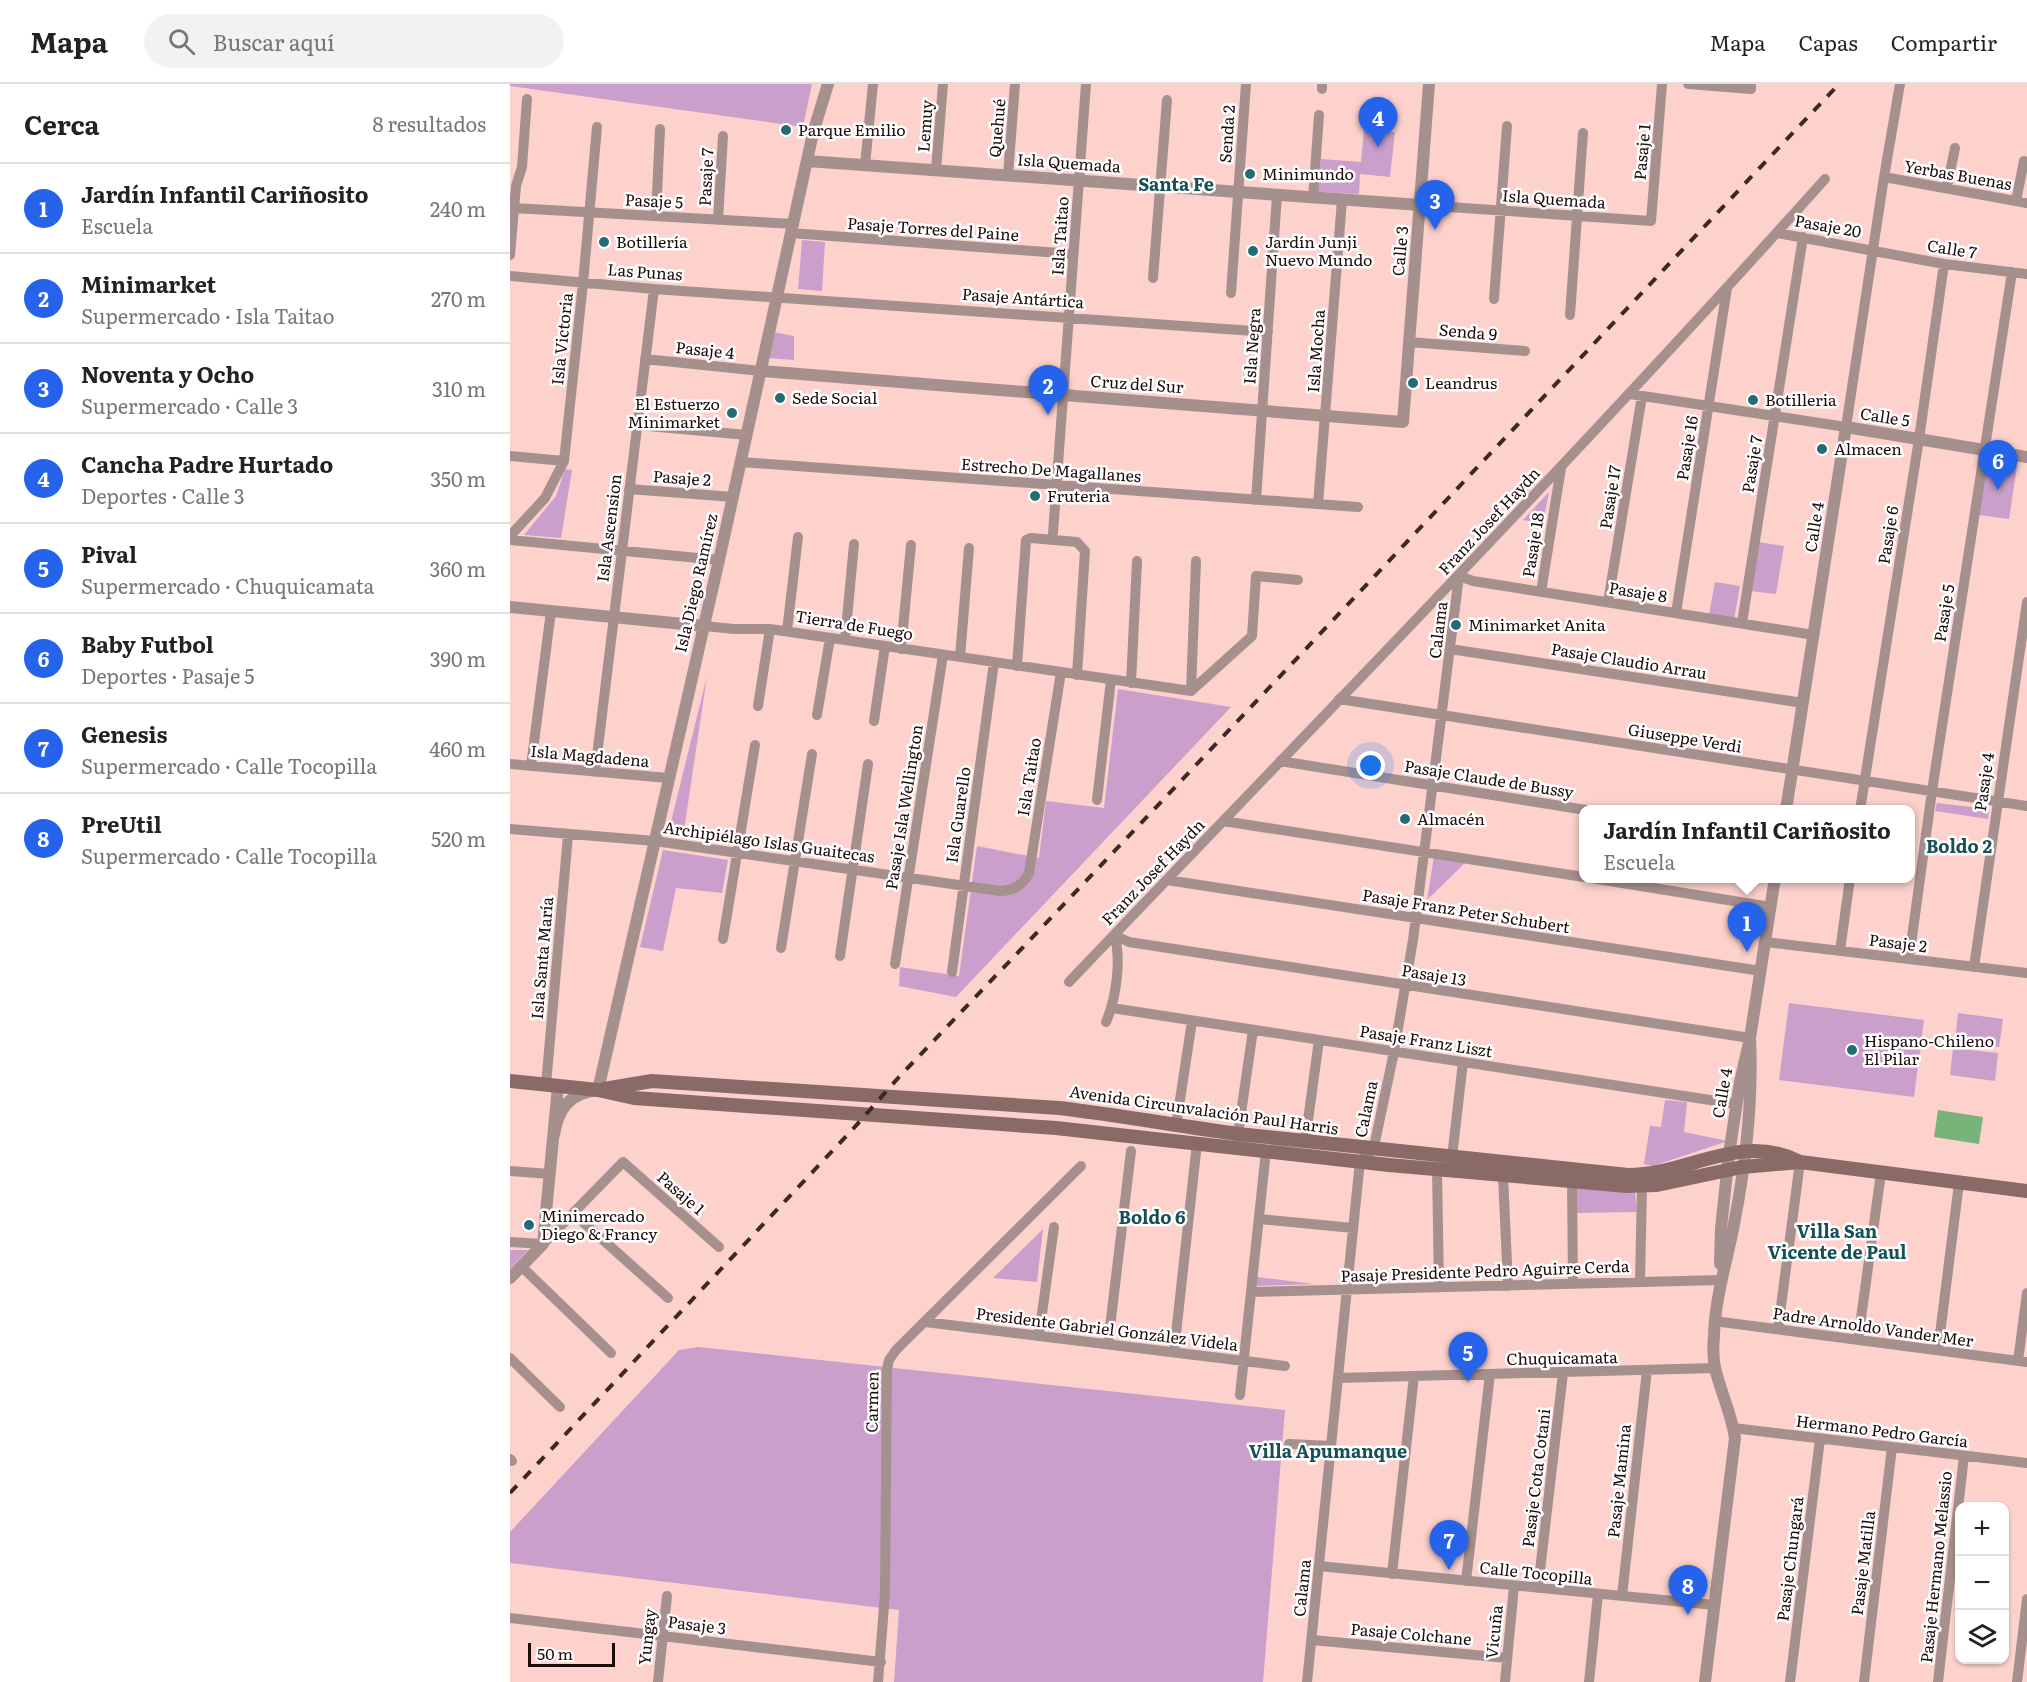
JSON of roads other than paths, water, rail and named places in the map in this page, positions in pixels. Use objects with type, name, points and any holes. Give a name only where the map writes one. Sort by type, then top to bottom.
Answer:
[{"type":"main road","name":"Avenida Circunvalación Paul Harris","points":[[510,1081],[598,1090],[634,1098],[1056,1128],[1572,1182],[1642,1187],[1742,1167],[1800,1162],[2027,1191]]},
{"type":"main road","name":"Avenida Circunvalación Paul Harris","points":[[598,1090],[652,1081],[1059,1108],[1120,1115],[1176,1126],[1305,1142],[1641,1175],[1658,1173],[1745,1150],[1777,1153],[1800,1162]]},
{"type":"street","name":"Isla Diego Ramírez","points":[[598,1090],[719,560],[807,160],[828,84]]},
{"type":"street","points":[[866,165],[873,84]]},
{"type":"street","name":"Lemuy","points":[[936,170],[943,84]]},
{"type":"street","name":"Quehué","points":[[1008,175],[1015,84]]},
{"type":"street","name":"Isla Taitao","points":[[1053,533],[1086,84]]},
{"type":"street","name":"Senda 2","points":[[1231,293],[1246,84]]},
{"type":"street","name":"Calle 3","points":[[1402,422],[1429,84]]},
{"type":"street","name":"Pasaje 1","points":[[1652,221],[1662,84]]},
{"type":"street","points":[[1688,84],[1751,86]]},
{"type":"street","name":"Calle 4","points":[[1787,805],[1900,84]]},
{"type":"street","points":[[510,255],[514,208],[513,185],[522,167],[527,99]]},
{"type":"street","points":[[1153,278],[1167,100]]},
{"type":"street","points":[[1313,198],[1319,116]]},
{"type":"street","points":[[1494,299],[1507,126]]},
{"type":"street","name":"Isla Victoria","points":[[511,535],[545,498],[564,461],[597,127]]},
{"type":"street","points":[[656,216],[660,129]]},
{"type":"street","points":[[1570,315],[1583,133]]},
{"type":"street","name":"Pasaje 7","points":[[718,220],[723,136]]},
{"type":"street","points":[[1947,187],[1955,148]]},
{"type":"street","name":"Isla Quemada","points":[[807,160],[1501,212],[1652,221]]},
{"type":"street","points":[[2022,202],[2024,161]]},
{"type":"street","name":"Yerbas Buenas","points":[[1884,177],[2022,202]]},
{"type":"street","name":"Franz Josef Haydn","points":[[1069,982],[1459,576],[1630,394],[1825,179]]},
{"type":"street","name":"Isla Negra","points":[[1256,500],[1277,195]]},
{"type":"street","name":"Isla Mocha","points":[[1318,504],[1342,200]]},
{"type":"street","name":"Pasaje 5","points":[[514,208],[718,220],[792,229]]},
{"type":"street","name":"Pasaje Torres del Paine","points":[[792,229],[1073,254]]},
{"type":"street","name":"Pasaje 20","points":[[1777,233],[1874,250]]},
{"type":"street","name":"Pasaje 7","points":[[1742,623],[1803,237]]},
{"type":"street","name":"Calle 7","points":[[1874,250],[1944,264],[2027,274]]},
{"type":"street","name":"Pasaje 6","points":[[1861,805],[1919,439],[1944,264]]},
{"type":"street","name":"Pasaje 5","points":[[1909,959],[1932,791],[2012,272]]},
{"type":"street","name":"Las Punas","points":[[510,276],[777,297]]},
{"type":"street","name":"Pasaje 16","points":[[1676,613],[1726,288]]},
{"type":"street","name":"Isla Ascension","points":[[595,772],[654,289]]},
{"type":"street","name":"Pasaje Antártica","points":[[777,297],[1069,316],[1268,332]]},
{"type":"street","name":"Senda 9","points":[[1409,342],[1525,351]]},
{"type":"street","name":"Pasaje 4","points":[[645,358],[761,371]]},
{"type":"street","name":"Cruz del Sur","points":[[761,371],[1402,422]]},
{"type":"street","name":"Calle 5","points":[[1630,394],[2027,457]]},
{"type":"street","name":"Pasaje 17","points":[[1608,602],[1642,396]]},
{"type":"street","points":[[637,425],[747,435]]},
{"type":"street","points":[[510,456],[564,461]]},
{"type":"street","name":"Estrecho De Magallanes","points":[[741,462],[1358,507]]},
{"type":"street","name":"Pasaje 18","points":[[1541,592],[1561,467]]},
{"type":"street","name":"Pasaje 2","points":[[629,489],[733,497]]},
{"type":"street","points":[[511,535],[622,551],[719,560]]},
{"type":"street","points":[[787,631],[798,537]]},
{"type":"street","points":[[1017,666],[1026,540],[1031,538],[1077,542],[1085,551],[1077,675]]},
{"type":"street","points":[[845,640],[854,544]]},
{"type":"street","points":[[901,648],[911,545]]},
{"type":"street","points":[[960,657],[969,548]]},
{"type":"street","points":[[1131,682],[1137,561]]},
{"type":"street","points":[[1191,692],[1197,561]]},
{"type":"street","points":[[1191,692],[1252,636],[1256,576],[1298,580]]},
{"type":"street","name":"Pasaje 8","points":[[1459,576],[1473,581],[1814,634]]},
{"type":"street","name":"Calama","points":[[1308,1682],[1360,1161],[1373,1149],[1406,986],[1426,852],[1459,576]]},
{"type":"street","name":"Pasaje 4","points":[[1974,968],[2027,602]]},
{"type":"street","name":"Tierra de Fuego","points":[[510,608],[734,629],[787,631],[1191,692]]},
{"type":"street","points":[[531,766],[551,611]]},
{"type":"street","points":[[758,706],[770,629]]},
{"type":"street","points":[[817,715],[830,638]]},
{"type":"street","points":[[874,721],[885,646]]},
{"type":"street","name":"Pasaje Claudio Arrau","points":[[1450,650],[1803,703]]},
{"type":"street","name":"Pasaje Isla Wellington","points":[[895,964],[943,655]]},
{"type":"street","name":"Isla Guarello","points":[[952,972],[994,662]]},
{"type":"street","name":"Isla Taitao","points":[[1022,884],[1031,867],[1061,672]]},
{"type":"street","points":[[1097,800],[1111,680]]},
{"type":"street","name":"Giuseppe Verdi","points":[[1339,699],[2027,806]]},
{"type":"street","points":[[723,939],[755,745]]},
{"type":"street","points":[[781,948],[812,754]]},
{"type":"street","name":"Pasaje Claude de Bussy","points":[[1280,761],[1579,809]]},
{"type":"street","name":"Isla Magdadena","points":[[510,764],[668,778]]},
{"type":"street","points":[[840,956],[868,764]]},
{"type":"street","points":[[1223,821],[1579,876]]},
{"type":"street","name":"Archipiélago Islas Guaitecas","points":[[510,830],[655,841],[1006,891],[1022,884]]},
{"type":"street","name":"Isla Santa María","points":[[552,1085],[568,835]]},
{"type":"street","name":"Pasaje Franz Peter Schubert","points":[[1167,880],[1761,971]]},
{"type":"street","points":[[1617,883],[1771,907]]},
{"type":"street","name":"Calle 4","points":[[1720,1280],[1721,1228],[1729,1154],[1774,883]]},
{"type":"street","points":[[1840,951],[1849,883]]},
{"type":"street","points":[[1106,1022],[1112,1008],[1118,955],[1114,935]]},
{"type":"street","name":"Pasaje 13","points":[[1114,935],[1129,942],[1750,1038]]},
{"type":"street","name":"Pasaje 2","points":[[1766,942],[2027,973]]},
{"type":"street","name":"Pasaje Franz Liszt","points":[[1112,1008],[1736,1104]]},
{"type":"street","points":[[1176,1126],[1192,1021]]},
{"type":"street","points":[[1238,1134],[1253,1030]]},
{"type":"street","name":"Calle 4","points":[[1720,1280],[1734,1224],[1745,1150],[1751,1087],[1750,1038]]},
{"type":"street","points":[[1305,1142],[1319,1040]]},
{"type":"street","points":[[1452,1157],[1463,1062]]},
{"type":"street","points":[[552,1085],[554,1135]]},
{"type":"street","points":[[543,1244],[556,1119],[565,1105],[577,1096],[598,1090]]},
{"type":"street","points":[[1174,1352],[1197,1143]]},
{"type":"street","points":[[1108,1344],[1131,1151]]},
{"type":"street","points":[[1240,1395],[1266,1151]]},
{"type":"street","name":"Pasaje 1","points":[[574,1214],[623,1162],[719,1247]]},
{"type":"street","points":[[1778,1329],[1800,1162]]},
{"type":"street","name":"Carmen","points":[[878,1682],[885,1594],[886,1369],[892,1354],[1081,1166]]},
{"type":"street","points":[[1437,1169],[1439,1287]]},
{"type":"street","points":[[510,1171],[550,1174]]},
{"type":"street","points":[[1858,1340],[1881,1173]]},
{"type":"street","points":[[1503,1175],[1508,1286]]},
{"type":"street","points":[[1572,1182],[1573,1284]]},
{"type":"street","points":[[1938,1350],[1959,1183]]},
{"type":"street","points":[[1640,1282],[1642,1187]]},
{"type":"street","points":[[510,1278],[574,1214],[668,1298]]},
{"type":"street","points":[[1259,1219],[1353,1228]]},
{"type":"street","points":[[1039,1335],[1054,1227]]},
{"type":"street","points":[[510,1242],[543,1244]]},
{"type":"street","points":[[521,1266],[611,1353]]},
{"type":"street","points":[[1705,1682],[1735,1438],[1732,1418],[1716,1368],[1714,1321],[1720,1280]]},
{"type":"street","name":"Pasaje Presidente Pedro Aguirre Cerda","points":[[1251,1292],[1720,1280]]},
{"type":"street","points":[[2022,1362],[2027,1293]]},
{"type":"street","name":"Padre Arnoldo Vander Mer","points":[[1714,1321],[2022,1362]]},
{"type":"street","name":"Presidente Gabriel González Videla","points":[[926,1322],[1285,1366]]},
{"type":"street","points":[[510,1358],[560,1407]]},
{"type":"street","name":"Chuquicamata","points":[[1338,1378],[1716,1368]]},
{"type":"street","name":"Pasaje Mamina","points":[[1622,1596],[1647,1370]]},
{"type":"street","name":"Pasaje Cota Cotani","points":[[1538,1588],[1563,1373]]},
{"type":"street","points":[[1466,1581],[1490,1374]]},
{"type":"street","points":[[1392,1574],[1414,1376]]},
{"type":"street","name":"Hermano Pedro García","points":[[1733,1428],[2027,1463]]},
{"type":"street","name":"Pasaje Chungará","points":[[1790,1682],[1820,1439]]},
{"type":"street","points":[[1289,1444],[1331,1446]]},
{"type":"street","name":"Pasaje Matilla","points":[[1864,1682],[1892,1447]]},
{"type":"street","name":"Pasaje Hermano Melassio","points":[[1938,1682],[1964,1456]]},
{"type":"street","name":"Calle Tocopilla","points":[[1319,1566],[1714,1605]]},
{"type":"street","name":"Vicuña","points":[[1504,1682],[1514,1586]]},
{"type":"street","points":[[1589,1682],[1598,1594]]},
{"type":"street","name":"Yungay","points":[[658,1682],[667,1596]]},
{"type":"street","points":[[2018,1682],[2027,1599]]},
{"type":"street","name":"Pasaje 3","points":[[510,1618],[881,1662]]},
{"type":"street","name":"Pasaje Colchane","points":[[1312,1640],[1507,1658]]},
{"type":"railway","points":[[510,1493],[853,1129],[899,1077],[1839,84]]},
{"type":"place","name":"Parque Emilio","points":[[786,130]]},
{"type":"place","name":"Cancha Padre Hurtado","points":[[1378,147]]},
{"type":"place","name":"Minimundo","points":[[1250,174]]},
{"type":"place","name":"Noventa y Ocho","points":[[1435,230]]},
{"type":"place","name":"Botillería","points":[[604,242]]},
{"type":"place","name":"Jardín Junji Nuevo Mundo","points":[[1253,251]]},
{"type":"place","name":"Leandrus","points":[[1413,383]]},
{"type":"place","name":"Sede Social","points":[[780,398]]},
{"type":"place","name":"Botilleria","points":[[1753,400]]},
{"type":"place","name":"El Estuerzo Minimarket","points":[[732,413]]},
{"type":"place","name":"Minimarket","points":[[1048,415]]},
{"type":"place","name":"Almacen","points":[[1822,449]]},
{"type":"place","name":"Baby Futbol","points":[[1998,490]]},
{"type":"place","name":"Fruteria","points":[[1035,496]]},
{"type":"place","name":"Minimarket Anita","points":[[1456,625]]},
{"type":"place","name":"Almacén","points":[[1405,819]]},
{"type":"place","name":"Jardín Infantil Cariñosito","points":[[1747,952]]},
{"type":"place","name":"Hispano-Chileno El Pilar","points":[[1852,1050]]},
{"type":"place","name":"Minimercado Diego & Francy","points":[[529,1225]]},
{"type":"place","name":"Pival","points":[[1468,1382]]},
{"type":"place","name":"Genesis","points":[[1449,1570]]},
{"type":"place","name":"PreUtil","points":[[1688,1615]]},
{"type":"district","name":"Santa Fe","points":[[1176,185]]},
{"type":"district","name":"Boldo 2","points":[[1959,847]]},
{"type":"district","name":"Boldo 6","points":[[1152,1218]]},
{"type":"district","name":"Villa San Vicente de Paul","points":[[1837,1242]]},
{"type":"district","name":"Villa Apumanque","points":[[1328,1452]]}]
